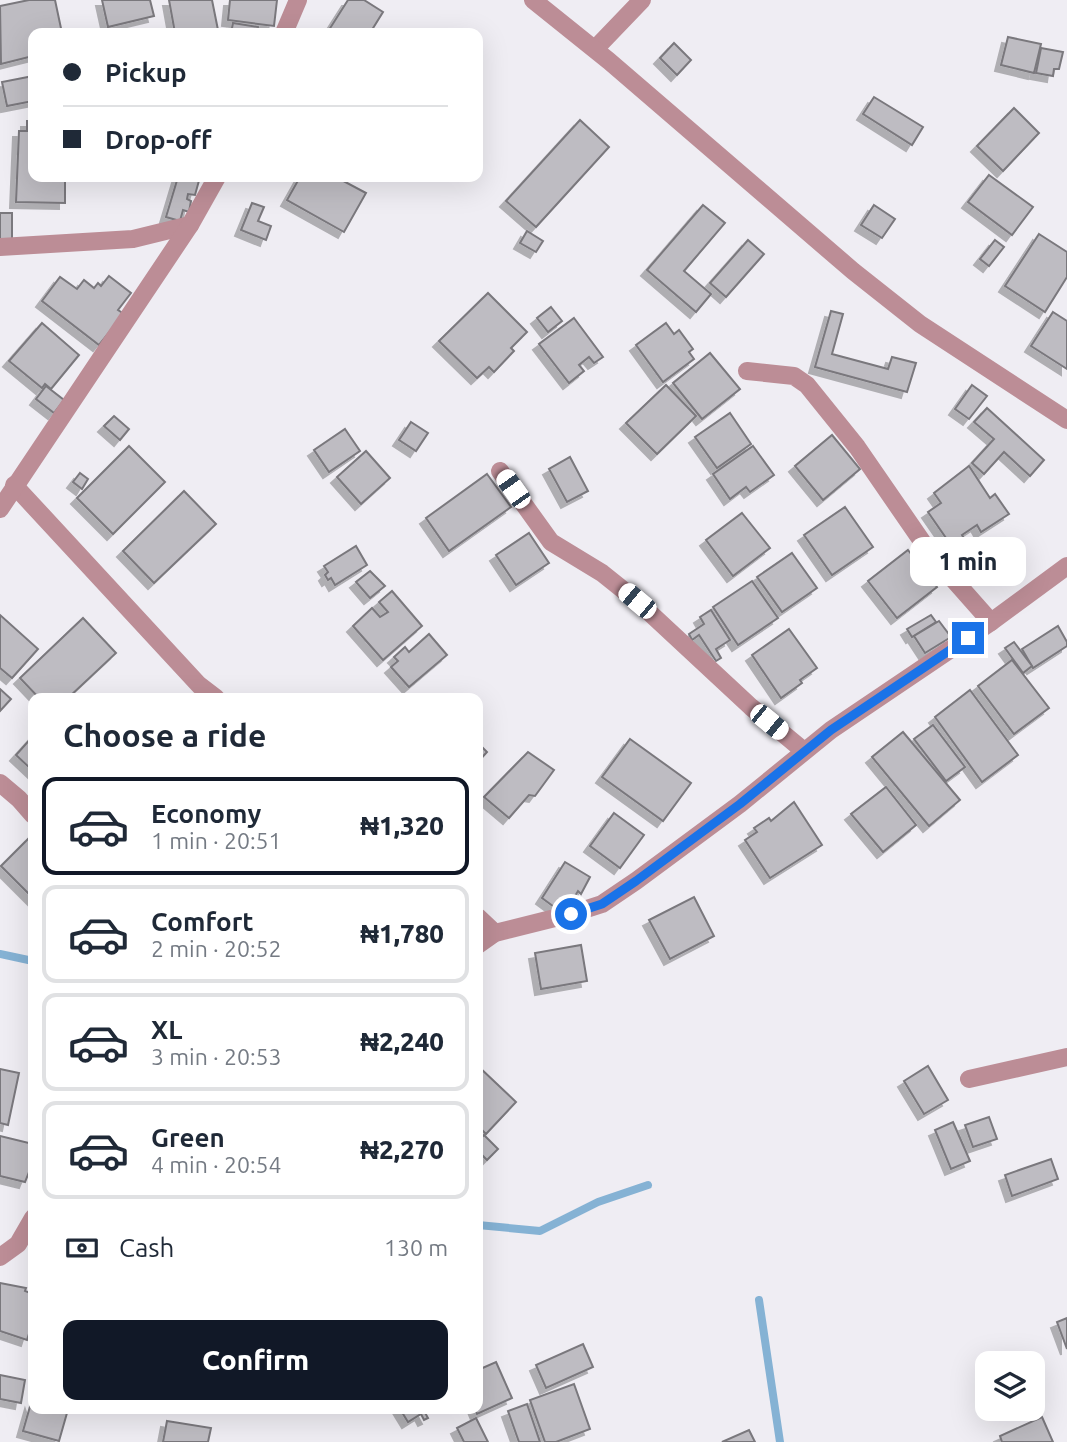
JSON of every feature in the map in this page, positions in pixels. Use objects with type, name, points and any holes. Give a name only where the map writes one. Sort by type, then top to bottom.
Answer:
[{"type":"street","points":[[286,28],[298,0]]},
{"type":"street","points":[[533,0],[822,245],[920,324],[1067,420]]},
{"type":"street","points":[[594,49],[642,0]]},
{"type":"street","points":[[0,509],[190,225],[214,182]]},
{"type":"street","points":[[0,247],[133,239],[190,225]]},
{"type":"street","points":[[747,371],[794,376],[807,385],[857,447],[930,553],[991,622]]},
{"type":"street","points":[[500,471],[551,542],[603,572],[751,707],[804,751]]},
{"type":"street","points":[[14,485],[199,685],[209,693]]},
{"type":"street","points":[[483,942],[495,933],[602,904],[740,804],[831,730],[991,622],[1067,566]]},
{"type":"street","points":[[0,783],[28,810]]},
{"type":"street","points":[[483,922],[495,933]]},
{"type":"street","points":[[969,1079],[1041,1065],[1067,1057]]},
{"type":"street","points":[[0,1257],[18,1244],[28,1227]]},
{"type":"building","points":[[29,0],[55,0],[61,28],[28,28],[28,57],[1,64],[0,6]]},
{"type":"building","points":[[102,0],[150,0],[154,16],[108,27]]},
{"type":"building","points":[[169,0],[212,0],[218,28],[174,28]]},
{"type":"building","points":[[230,0],[277,0],[274,26],[228,20]]},
{"type":"building","points":[[348,0],[364,0],[383,12],[373,28],[330,28]]},
{"type":"building","points":[[233,23],[258,27],[258,28],[232,28]]},
{"type":"building","points":[[1008,37],[1041,44],[1034,73],[1001,65]]},
{"type":"building","points":[[674,43],[691,60],[677,75],[660,58]]},
{"type":"building","points":[[1041,48],[1063,52],[1059,69],[1054,69],[1053,76],[1036,73]]},
{"type":"building","points":[[28,77],[28,102],[7,106],[2,82]]},
{"type":"building","points":[[874,97],[923,127],[912,145],[863,114]]},
{"type":"building","points":[[1014,108],[1039,133],[1003,171],[977,146]]},
{"type":"building","points":[[580,120],[609,147],[536,227],[506,201]]},
{"type":"building","points":[[28,121],[28,182],[65,182],[65,203],[16,202],[19,131],[27,131]]},
{"type":"building","points":[[989,175],[1033,207],[1012,235],[968,202]]},
{"type":"building","points":[[176,182],[199,182],[195,195],[188,194],[187,199],[191,201],[189,212],[183,210],[180,221],[166,217]]},
{"type":"building","points":[[297,182],[345,182],[366,193],[344,232],[287,200]]},
{"type":"building","points":[[252,203],[264,207],[258,221],[271,226],[266,240],[241,230]]},
{"type":"building","points":[[703,205],[725,223],[684,271],[711,294],[696,312],[647,270]]},
{"type":"building","points":[[874,205],[895,219],[882,238],[861,225]]},
{"type":"building","points":[[0,213],[12,213],[12,242],[0,242]]},
{"type":"building","points":[[527,231],[543,241],[536,252],[520,243]]},
{"type":"building","points":[[1039,234],[1067,252],[1067,277],[1045,312],[1005,286]]},
{"type":"building","points":[[748,240],[764,254],[726,297],[710,283]]},
{"type":"building","points":[[995,240],[1004,247],[989,266],[980,259]]},
{"type":"building","points":[[109,276],[131,293],[118,310],[124,314],[99,345],[42,301],[60,277],[77,289],[84,280],[94,288],[98,283],[101,286]]},
{"type":"building","points":[[488,293],[527,332],[511,348],[514,351],[494,372],[489,367],[477,378],[439,341]]},
{"type":"building","points":[[551,307],[562,321],[548,332],[537,318]]},
{"type":"building","points":[[831,311],[843,314],[832,354],[888,369],[892,357],[916,363],[907,392],[815,367]]},
{"type":"building","points":[[1053,312],[1067,321],[1067,369],[1031,346]]},
{"type":"building","points":[[574,318],[603,357],[594,363],[589,357],[579,365],[584,371],[569,383],[539,344]]},
{"type":"building","points":[[42,323],[79,355],[51,389],[45,384],[42,388],[9,361]]},
{"type":"building","points":[[666,323],[674,334],[679,330],[693,349],[689,352],[694,359],[663,382],[636,345]]},
{"type":"building","points":[[710,353],[740,389],[702,419],[673,383]]},
{"type":"building","points":[[666,385],[696,416],[657,454],[626,423]]},
{"type":"building","points":[[972,385],[987,396],[969,419],[955,409]]},
{"type":"building","points":[[46,386],[64,400],[54,413],[36,399]]},
{"type":"building","points":[[987,408],[1044,460],[1030,476],[1004,452],[984,474],[972,463],[994,439],[974,422]]},
{"type":"building","points":[[730,413],[751,444],[717,468],[695,437]]},
{"type":"building","points":[[114,416],[129,429],[120,440],[104,426]]},
{"type":"building","points":[[411,422],[428,433],[416,451],[399,440]]},
{"type":"building","points":[[345,429],[360,451],[329,472],[314,450]]},
{"type":"building","points":[[832,435],[860,469],[823,500],[795,466]]},
{"type":"building","points":[[129,446],[165,482],[113,534],[77,498]]},
{"type":"building","points":[[753,446],[774,475],[750,492],[746,487],[730,499],[713,474]]},
{"type":"building","points":[[366,451],[390,478],[361,504],[337,477]]},
{"type":"building","points":[[570,457],[588,491],[567,502],[549,469]]},
{"type":"building","points":[[969,466],[990,498],[995,494],[1009,514],[981,532],[977,525],[962,535],[965,540],[953,548],[928,512],[941,503],[934,493]]},
{"type":"building","points":[[80,473],[88,479],[82,489],[73,482]]},
{"type":"building","points":[[487,474],[511,507],[449,551],[426,518]]},
{"type":"building","points":[[184,491],[216,524],[154,583],[123,551]]},
{"type":"building","points":[[845,507],[873,547],[832,575],[804,535]]},
{"type":"building","points":[[742,513],[770,548],[733,576],[706,540]]},
{"type":"building","points":[[529,533],[549,563],[516,585],[496,555]]},
{"type":"building","points":[[356,546],[367,565],[335,585],[331,578],[328,580],[325,575],[328,572],[324,566]]},
{"type":"building","points":[[908,550],[937,587],[897,618],[868,581]]},
{"type":"building","points":[[792,553],[817,588],[782,612],[757,577]]},
{"type":"building","points":[[370,571],[385,586],[370,598],[356,582]]},
{"type":"building","points":[[752,581],[778,618],[738,645],[713,607]]},
{"type":"building","points":[[392,591],[422,626],[383,660],[353,626],[372,608],[380,617],[388,612],[379,602]]},
{"type":"building","points":[[711,610],[730,640],[716,649],[721,658],[716,661],[699,635],[692,640],[689,634],[704,624],[700,617]]},
{"type":"building","points":[[0,615],[38,649],[12,678],[0,668]]},
{"type":"building","points":[[931,615],[936,622],[912,637],[907,629]]},
{"type":"building","points":[[83,618],[116,653],[73,693],[34,693],[20,678]]},
{"type":"building","points":[[939,621],[951,637],[925,653],[914,636]]},
{"type":"building","points":[[1058,626],[1067,646],[1033,668],[1022,649]]},
{"type":"building","points":[[789,629],[817,668],[781,698],[752,655]]},
{"type":"building","points":[[429,634],[447,655],[409,687],[391,667],[398,661],[394,657],[405,647],[409,652]]},
{"type":"building","points":[[1014,642],[1032,666],[1023,673],[1005,648]]},
{"type":"building","points":[[1012,660],[1049,708],[1014,734],[978,686]]},
{"type":"building","points":[[0,689],[11,699],[0,711]]},
{"type":"building","points":[[970,690],[1018,755],[982,782],[935,717]]},
{"type":"building","points":[[933,725],[965,767],[946,781],[914,739]]},
{"type":"building","points":[[903,732],[960,800],[929,826],[872,757]]},
{"type":"building","points":[[630,739],[691,783],[663,821],[602,777]]},
{"type":"building","points":[[28,742],[28,766],[16,755]]},
{"type":"building","points":[[528,752],[554,770],[535,796],[529,795],[509,818],[484,797]]},
{"type":"building","points":[[886,787],[916,825],[883,852],[851,814]]},
{"type":"building","points":[[794,802],[822,845],[770,878],[745,840],[757,832],[754,828],[769,818],[771,821]]},
{"type":"building","points":[[614,813],[644,835],[620,868],[590,846]]},
{"type":"building","points":[[28,839],[28,893],[1,866]]},
{"type":"building","points":[[565,862],[590,877],[581,894],[578,891],[572,901],[565,898],[557,909],[542,898]]},
{"type":"building","points":[[694,897],[714,936],[670,959],[649,920]]},
{"type":"building","points":[[581,945],[587,981],[541,989],[535,953]]},
{"type":"building","points":[[928,1066],[948,1100],[924,1114],[904,1081]]},
{"type":"building","points":[[0,1069],[19,1073],[8,1125],[0,1123]]},
{"type":"building","points":[[483,1071],[516,1102],[486,1134],[483,1131]]},
{"type":"building","points":[[989,1117],[997,1139],[973,1147],[965,1125]]},
{"type":"building","points":[[953,1122],[970,1161],[951,1169],[935,1130]]},
{"type":"building","points":[[0,1136],[28,1143],[28,1174],[25,1182],[0,1176]]},
{"type":"building","points":[[483,1136],[498,1149],[487,1160],[483,1156]]},
{"type":"building","points":[[1051,1159],[1058,1179],[1012,1196],[1005,1175]]},
{"type":"building","points":[[0,1283],[26,1288],[27,1340],[0,1331]]},
{"type":"building","points":[[1067,1318],[1067,1349],[1057,1322]]},
{"type":"building","points":[[583,1344],[593,1367],[546,1388],[536,1365]]},
{"type":"building","points":[[496,1362],[512,1398],[483,1411],[483,1368]]},
{"type":"building","points":[[0,1375],[25,1380],[21,1403],[0,1399]]},
{"type":"building","points":[[574,1384],[590,1429],[556,1442],[545,1442],[530,1400]]},
{"type":"building","points":[[527,1404],[540,1442],[519,1442],[508,1411]]},
{"type":"building","points":[[28,1414],[67,1414],[59,1441],[23,1431]]},
{"type":"building","points":[[403,1414],[421,1414],[408,1422]]},
{"type":"building","points":[[476,1418],[488,1442],[464,1442],[457,1428]]},
{"type":"building","points":[[167,1421],[211,1428],[208,1442],[163,1442]]},
{"type":"building","points":[[1033,1421],[1044,1421],[1053,1442],[1002,1442],[1000,1436]]},
{"type":"building","points":[[749,1430],[755,1442],[722,1442]]},
{"type":"waterway","points":[[0,954],[28,960]]},
{"type":"waterway","points":[[483,1225],[540,1231],[598,1202],[648,1185]]},
{"type":"waterway","points":[[759,1300],[780,1442]]},
{"type":"route","points":[[571,914],[602,904],[636,881],[740,804],[831,730],[968,638]]}]
